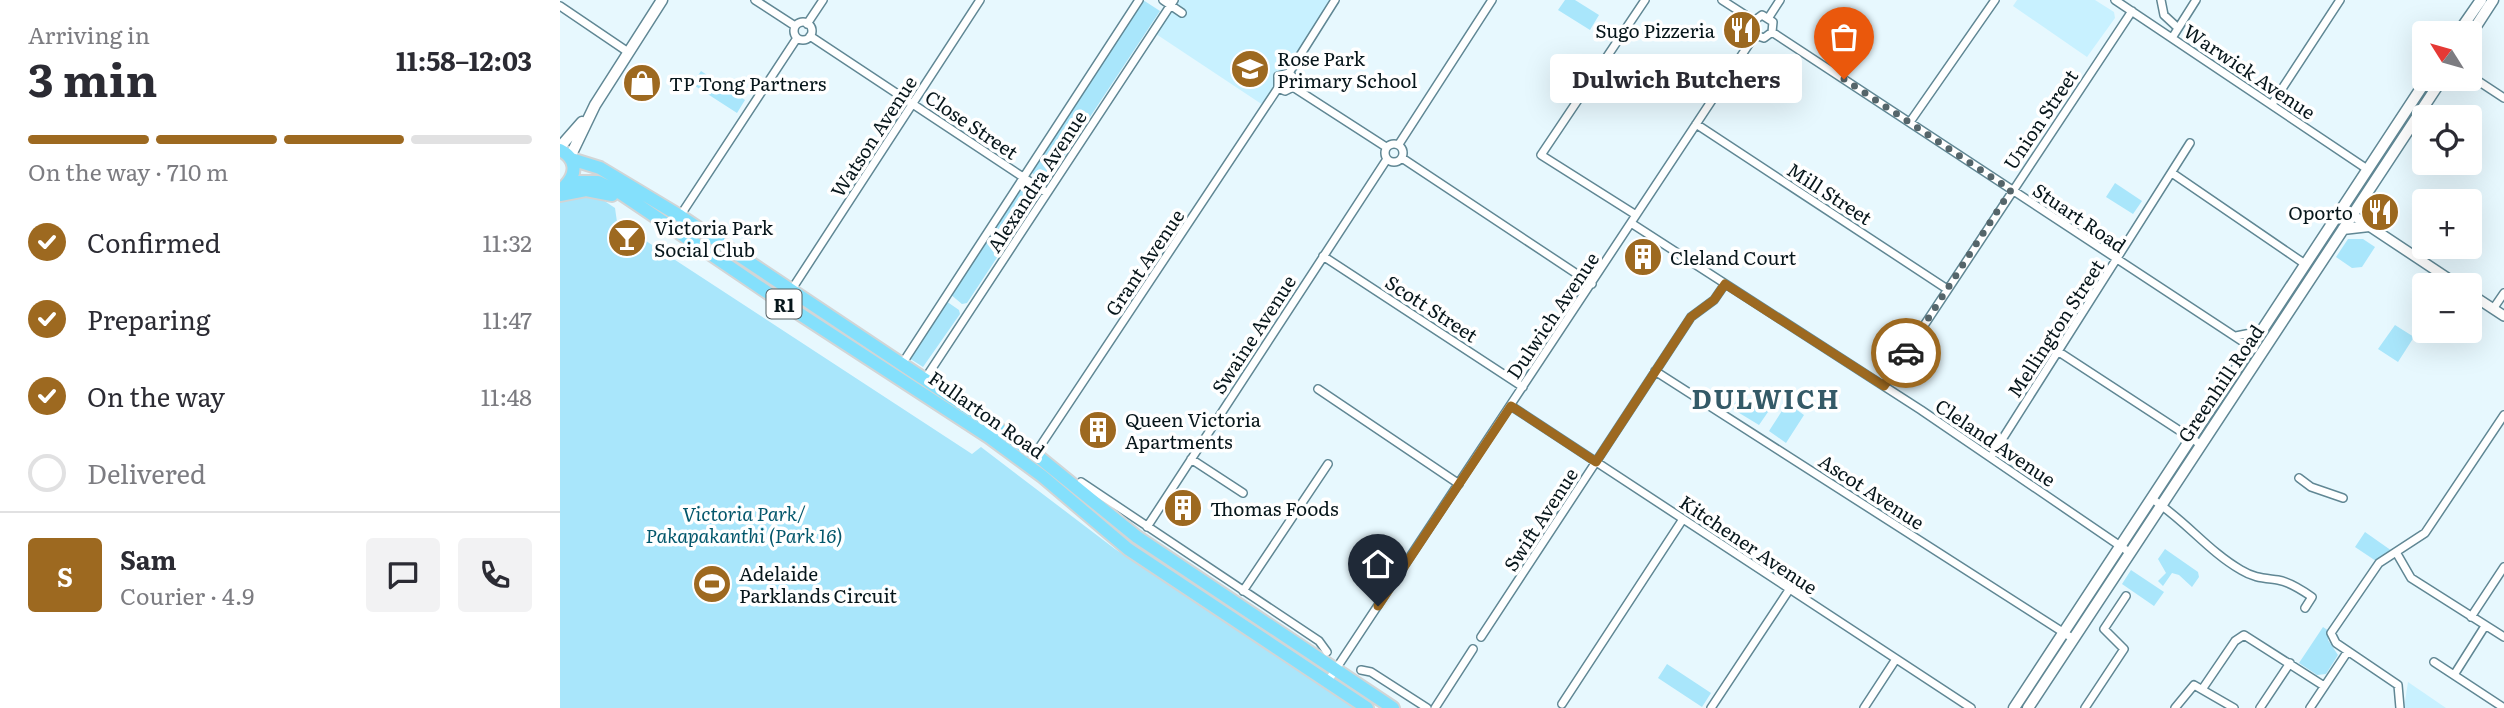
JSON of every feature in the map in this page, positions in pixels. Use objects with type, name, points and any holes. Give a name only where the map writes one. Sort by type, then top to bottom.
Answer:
[{"type":"highway","name":"Fullarton Road","points":[[565,153],[594,165],[680,216],[792,289],[900,370],[1032,460],[1128,549],[1332,676],[1392,708]]},
{"type":"highway","name":"R1","points":[[565,153],[574,171],[565,186]]},
{"type":"highway","name":"Fullarton Road","points":[[565,186],[598,182],[783,303],[900,370],[925,379],[1032,460],[1332,676],[1367,708]]},
{"type":"highway","points":[[560,195],[586,190],[602,191],[641,208]]},
{"type":"highway","points":[[671,229],[680,216]]},
{"type":"highway","points":[[783,303],[792,289]]},
{"type":"highway","points":[[1166,574],[1173,561]]},
{"type":"main road","points":[[565,153],[662,0]]},
{"type":"main road","points":[[2466,21],[2480,0]]},
{"type":"main road","points":[[2479,21],[2493,0]]},
{"type":"main road","name":"Greenhill Road","points":[[2256,351],[2263,330],[2419,91]]},
{"type":"main road","name":"Greenhill Road","points":[[2014,708],[2068,635],[2256,351],[2353,215],[2434,91]]},
{"type":"main road","points":[[2368,169],[2389,160]]},
{"type":"main road","points":[[2343,229],[2369,226]]},
{"type":"main road","name":"Greenhill Road","points":[[2028,708],[2068,635]]},
{"type":"street","points":[[755,0],[795,26]]},
{"type":"street","points":[[807,24],[823,0]]},
{"type":"street","name":"Watson Avenue","points":[[792,289],[980,0]]},
{"type":"street","name":"Alexandra Avenue","points":[[900,370],[1139,0]]},
{"type":"street","points":[[1163,0],[1172,2],[1182,13]]},
{"type":"street","points":[[1289,73],[1295,81],[1293,87],[1284,91],[1278,88],[1278,76],[1289,73],[1335,0]]},
{"type":"street","points":[[1399,144],[1492,0]]},
{"type":"street","points":[[1636,215],[1541,155],[1645,0]]},
{"type":"street","points":[[1722,0],[1753,20]]},
{"type":"street","points":[[1769,17],[1780,0]]},
{"type":"street","points":[[1910,122],[1995,0]]},
{"type":"street","name":"Warwick Avenue","points":[[2115,0],[2368,169]]},
{"type":"street","points":[[2161,0],[2164,15],[2178,28]]},
{"type":"street","points":[[2172,38],[2196,0]]},
{"type":"street","points":[[2272,104],[2340,0]]},
{"type":"street","name":"Alexandra Avenue","points":[[925,379],[1172,2]]},
{"type":"street","points":[[560,6],[628,52]]},
{"type":"street","name":"Union Street","points":[[1884,386],[2011,190],[2132,11]]},
{"type":"street","points":[[1758,16],[1769,17],[1774,26],[1772,32],[1764,38],[1755,35],[1751,26],[1753,20],[1758,16]]},
{"type":"street","points":[[800,23],[807,24],[811,29],[810,36],[805,40],[797,38],[794,33],[795,26],[800,23]]},
{"type":"street","name":"Stuart Road","points":[[1772,32],[2256,351]]},
{"type":"street","name":"Dulwich Avenue","points":[[1332,676],[1755,35]]},
{"type":"street","name":"Close Street","points":[[810,36],[1047,193]]},
{"type":"street","points":[[680,216],[797,38]]},
{"type":"street","points":[[2482,84],[2504,98]]},
{"type":"street","points":[[1293,87],[1386,147]]},
{"type":"street","name":"Grant Avenue","points":[[1032,460],[1278,88]]},
{"type":"street","name":"Mill Street","points":[[1696,124],[1947,289]]},
{"type":"street","points":[[1386,147],[1399,144]]},
{"type":"street","points":[[1386,147],[1387,159],[1397,162],[1402,158],[1403,149],[1399,144]]},
{"type":"street","name":"Mellington Street","points":[[1991,457],[2190,144]]},
{"type":"street","points":[[1402,158],[1592,284]]},
{"type":"street","name":"Swaine Avenue","points":[[1147,527],[1387,159]]},
{"type":"street","points":[[2172,173],[2305,264]]},
{"type":"street","points":[[2342,208],[2440,273]]},
{"type":"street","name":"Cleland Avenue","points":[[1631,223],[1884,386],[2125,549]]},
{"type":"street","name":"Scott Street","points":[[1323,256],[1523,387]]},
{"type":"street","name":"Swift Avenue","points":[[1481,637],[1691,317],[1714,300],[1725,284]]},
{"type":"street","points":[[2494,309],[2504,293]]},
{"type":"street","points":[[2482,301],[2504,316]]},
{"type":"street","points":[[2231,335],[2245,336],[2263,330]]},
{"type":"street","points":[[2059,352],[2196,441]]},
{"type":"street","name":"Ascot Avenue","points":[[1655,371],[2068,635]]},
{"type":"street","points":[[1318,389],[1459,484]]},
{"type":"street","name":"Kitchener Avenue","points":[[1511,406],[1971,708]]},
{"type":"street","points":[[2400,708],[2398,685],[2348,651],[2334,640],[2332,634],[2379,563],[2425,533],[2504,415]]},
{"type":"street","points":[[1191,459],[1242,493]]},
{"type":"street","points":[[1243,591],[1328,464]]},
{"type":"street","points":[[2299,478],[2311,486],[2343,498]]},
{"type":"street","points":[[1081,482],[1319,641],[1327,652]]},
{"type":"street","points":[[2156,502],[2207,547],[2243,572],[2263,580],[2279,580],[2312,597],[2305,608]]},
{"type":"street","points":[[1562,704],[1684,519]]},
{"type":"street","points":[[1173,561],[1181,550]]},
{"type":"street","points":[[2396,552],[2411,578],[2504,637]]},
{"type":"street","points":[[2471,617],[2504,567]]},
{"type":"street","points":[[1711,708],[1789,590]]},
{"type":"street","points":[[2085,708],[2124,649],[2104,629],[2126,596]]},
{"type":"street","points":[[2454,675],[2484,626]]},
{"type":"street","points":[[2203,688],[2240,636],[2249,636],[2324,686]]},
{"type":"street","points":[[1435,708],[1473,649]]},
{"type":"street","points":[[2310,708],[2348,651]]},
{"type":"street","points":[[1864,708],[1896,659]]},
{"type":"street","points":[[2434,662],[2504,708]]},
{"type":"street","points":[[2260,708],[2290,663]]},
{"type":"street","points":[[1361,670],[1371,672],[1427,708]]},
{"type":"street","points":[[2175,708],[2194,685],[2234,708]]},
{"type":"shaded area","name":"Rose Park Primary School","points":[[1174,0],[1335,0],[1266,107],[1153,32]]},
{"type":"shaded area","points":[[2017,0],[2095,0],[2114,12],[2115,18],[2087,57],[2013,6]]},
{"type":"shaded area","points":[[2408,682],[2446,708],[2404,708]]},
{"type":"green space","points":[[1143,0],[1160,11],[1049,179],[1044,181],[1032,173],[1032,168]]},
{"type":"green space","points":[[1565,0],[1575,0],[1599,15],[1590,30],[1558,10]]},
{"type":"green space","points":[[701,71],[745,100],[737,113],[692,84]]},
{"type":"green space","points":[[2115,183],[2142,201],[2133,214],[2106,197]]},
{"type":"green space","points":[[1021,186],[1037,197],[967,303],[962,304],[950,294]]},
{"type":"green space","name":"Victoria Park/ Pakapakanthi (Park 16)","points":[[586,196],[603,200],[615,208],[617,222],[972,454],[981,447],[1115,549],[1356,708],[560,708],[560,199]]},
{"type":"green space","points":[[2348,239],[2363,239],[2375,247],[2362,267],[2352,268],[2336,257]]},
{"type":"green space","points":[[946,301],[959,310],[960,314],[923,367],[909,358]]},
{"type":"green space","points":[[2395,325],[2412,336],[2398,362],[2378,349]]},
{"type":"green space","points":[[1740,395],[1768,412],[1759,425],[1731,408]]},
{"type":"green space","points":[[1787,403],[1804,415],[1786,443],[1769,431]]},
{"type":"green space","points":[[2365,532],[2392,551],[2376,561],[2355,547]]},
{"type":"green space","points":[[2165,549],[2198,572],[2199,577],[2192,587],[2179,575],[2172,573],[2163,586],[2158,581],[2166,573],[2158,559]]},
{"type":"green space","points":[[2131,570],[2164,592],[2154,606],[2122,584]]},
{"type":"green space","points":[[2323,627],[2329,631],[2328,640],[2338,655],[2326,674],[2317,675],[2299,663]]},
{"type":"green space","points":[[1667,664],[1711,693],[1702,707],[1658,678]]},
{"type":"way so far","points":[[1844,79],[2011,190],[1906,353]]},
{"type":"place","name":"Sugo Pizzeria","points":[[1742,30]]},
{"type":"place","name":"Rose Park Primary School","points":[[1250,69]]},
{"type":"place","name":"Dulwich Butchers","points":[[1844,79]]},
{"type":"place","name":"TP Tong Partners","points":[[642,83]]},
{"type":"place","name":"Oporto","points":[[2380,212]]},
{"type":"place","name":"Victoria Park Social Club","points":[[627,238]]},
{"type":"place","name":"Cleland Court","points":[[1643,257]]},
{"type":"place","name":"Queen Victoria Apartments","points":[[1098,430]]},
{"type":"place","name":"Thomas Foods","points":[[1183,508]]},
{"type":"place","name":"Adelaide Parklands Circuit","points":[[712,584]]},
{"type":"district","name":"DULWICH","points":[[1766,397]]},
{"type":"route","points":[[1378,606],[1511,406],[1596,462],[1691,317],[1714,300],[1725,284],[1884,386],[1906,353]]}]
